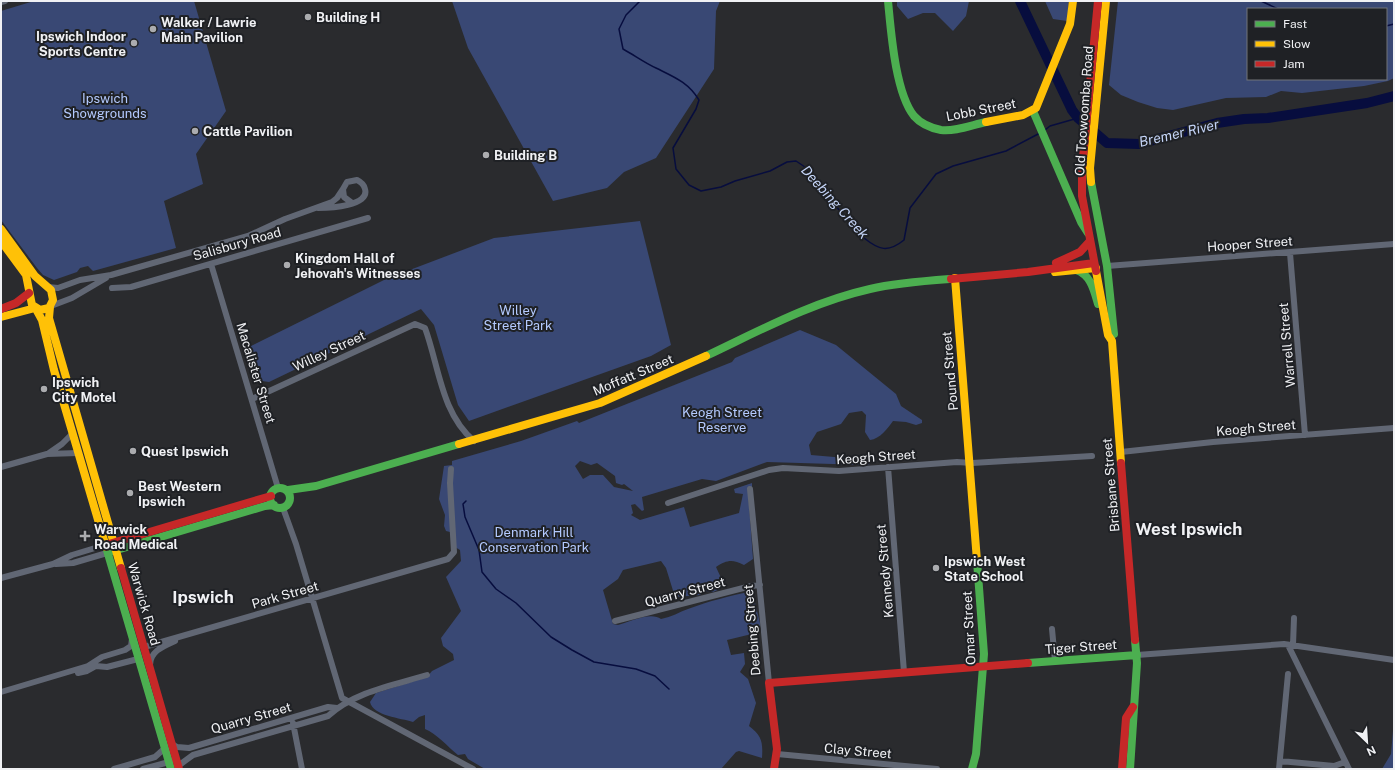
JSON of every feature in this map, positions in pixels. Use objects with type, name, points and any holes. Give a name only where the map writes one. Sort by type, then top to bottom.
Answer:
[{"type":"main road","name":"Lobb Street","points":[[888,1],[895,56],[907,104],[913,115],[921,122],[938,129],[955,129],[1023,115],[1033,111],[1039,103],[1044,85],[1070,24],[1073,1]]},
{"type":"main road","name":"Old Toowoomba Road","points":[[1096,68],[1098,1]]},
{"type":"main road","name":"Old Toowoomba Road","points":[[1095,265],[1082,203],[1096,68],[1106,1]]},
{"type":"main road","points":[[1028,272],[1071,258],[1084,249],[1089,237],[1046,141],[1039,120],[1033,111]]},
{"type":"main road","name":"Old Toowoomba Road","points":[[1086,168],[1107,266],[1114,335],[1112,341]]},
{"type":"main road","points":[[1,229],[35,276],[48,287],[54,297],[50,306],[43,310],[26,309],[1,317]]},
{"type":"main road","points":[[1,241],[25,274],[29,284],[30,302],[35,309]]},
{"type":"main road","name":"Hooper Street","points":[[1028,272],[1075,270],[1095,265]]},
{"type":"main road","name":"Hooper Street","points":[[955,278],[1095,265],[1107,266]]},
{"type":"main road","name":"Brisbane Street","points":[[1095,265],[1108,335],[1112,341],[1137,655],[1137,668],[1132,707],[1134,717],[1130,769]]},
{"type":"main road","points":[[1075,270],[1083,272],[1087,277],[1095,291],[1098,304],[1105,315]]},
{"type":"main road","name":"Moffatt Street","points":[[288,490],[316,486],[578,410],[627,392],[812,307],[840,297],[883,286],[955,278]]},
{"type":"main road","name":"Pound Street","points":[[955,278],[969,462]]},
{"type":"main road","points":[[1,309],[17,302],[37,285],[48,287]]},
{"type":"main road","name":"Warwick Road","points":[[50,306],[49,318],[150,668],[174,766]]},
{"type":"main road","name":"Warwick Road","points":[[35,309],[42,320],[46,340],[132,639],[170,748]]},
{"type":"main road","name":"Omar Street","points":[[969,462],[984,666],[975,759],[972,769]]},
{"type":"main road","name":"Moffatt Street","points":[[290,501],[316,486]]},
{"type":"main road","points":[[106,549],[115,546],[261,500],[270,496],[273,491],[278,488],[288,490],[290,495],[290,501],[283,508],[274,505],[265,506],[115,546]]},
{"type":"main road","points":[[270,496],[274,505]]},
{"type":"main road","points":[[138,658],[144,647]]},
{"type":"main road","name":"Tiger Street","points":[[769,683],[1137,655]]},
{"type":"main road","name":"Deebing Street","points":[[769,683],[777,754],[774,769]]},
{"type":"main road","name":"Brisbane Street","points":[[1122,769],[1126,718],[1132,707]]},
{"type":"street","points":[[1,2],[5,1]]},
{"type":"street","points":[[315,208],[352,203],[358,202],[363,199],[366,192],[360,181],[352,180],[347,182],[343,189],[344,197],[352,203]]},
{"type":"street","name":"Salisbury Road","points":[[48,287],[59,288],[77,281],[111,275],[248,236],[335,200],[343,189]]},
{"type":"street","name":"Salisbury Road","points":[[112,288],[131,287],[368,218]]},
{"type":"street","name":"Hooper Street","points":[[1107,266],[1394,244]]},
{"type":"street","name":"Warrell Street","points":[[1290,253],[1305,435]]},
{"type":"street","name":"Macalister Street","points":[[211,264],[278,488]]},
{"type":"street","name":"Salisbury Road","points":[[50,306],[76,295],[111,275]]},
{"type":"street","points":[[76,295],[77,281]]},
{"type":"street","name":"Willey Street","points":[[252,399],[415,324],[425,328],[450,410],[461,428],[474,441]]},
{"type":"street","name":"Keogh Street","points":[[1121,452],[1394,428]]},
{"type":"street","points":[[47,454],[62,444],[73,433]]},
{"type":"street","points":[[1,467],[47,454],[78,453]]},
{"type":"street","name":"Keogh Street","points":[[668,503],[769,470],[783,468],[839,472],[888,467],[1092,456]]},
{"type":"street","name":"Kennedy Street","points":[[888,467],[904,672]]},
{"type":"street","name":"Park Street","points":[[144,647],[159,642],[180,638],[448,560],[454,552],[450,483],[451,468]]},
{"type":"street","name":"Deebing Street","points":[[750,489],[769,683]]},
{"type":"street","points":[[283,508],[296,544],[342,698],[473,769]]},
{"type":"street","points":[[1,578],[53,564],[73,563],[106,549]]},
{"type":"street","name":"Quarry Street","points":[[615,621],[760,585]]},
{"type":"street","points":[[1294,618],[1291,645],[1349,769]]},
{"type":"street","points":[[1052,629],[1055,661]]},
{"type":"street","points":[[150,668],[150,658],[154,653],[180,638]]},
{"type":"street","points":[[1,692],[88,666],[100,658],[131,646],[132,639]]},
{"type":"street","name":"Tiger Street","points":[[1137,655],[1291,645],[1394,660]]},
{"type":"street","points":[[126,649],[130,661]]},
{"type":"street","points":[[100,658],[103,667]]},
{"type":"street","points":[[56,676],[86,672],[96,666],[103,667],[138,658]]},
{"type":"street","points":[[1279,769],[1288,674]]},
{"type":"street","name":"Quarry Street","points":[[143,769],[174,766],[193,755],[328,716],[337,708],[369,693],[427,675]]},
{"type":"street","name":"Quarry Street","points":[[170,748],[190,748],[328,707],[337,708]]},
{"type":"street","points":[[292,718],[302,769]]},
{"type":"street","points":[[114,769],[124,768],[155,757],[170,748]]},
{"type":"street","name":"Clay Street","points":[[777,754],[938,769]]},
{"type":"street","points":[[1280,761],[1334,766],[1345,762]]},
{"type":"green space","name":"Ipswich Showgrounds","points":[[34,1],[194,1],[226,111],[196,154],[203,184],[164,201],[176,248],[93,271],[88,266],[80,268],[77,272],[54,280],[43,275],[1,220],[1,11]]},
{"type":"green space","points":[[452,1],[720,1],[716,11],[714,69],[656,158],[624,172],[607,188],[553,201],[468,48]]},
{"type":"green space","points":[[897,1],[969,1],[966,16],[953,31],[935,13],[923,13],[908,19],[897,6]]},
{"type":"green space","points":[[1045,1],[1069,1],[1067,21],[1053,19]]},
{"type":"green space","points":[[1118,1],[1394,1],[1394,78],[1388,81],[1364,86],[1302,93],[1281,91],[1266,97],[1226,98],[1173,110],[1157,108],[1121,95],[1109,85]]},
{"type":"green space","name":"Willey Street Park","points":[[640,221],[671,345],[651,356],[469,421],[458,405],[434,325],[421,309],[269,382],[262,381],[259,378],[249,347],[386,279],[494,238]]},
{"type":"green space","name":"Denmark Hill Conservation Park","points":[[800,330],[836,345],[896,394],[901,406],[922,420],[922,423],[916,425],[906,422],[893,421],[877,438],[870,440],[865,432],[866,415],[862,411],[849,413],[841,424],[817,432],[809,445],[811,455],[869,460],[870,464],[767,462],[716,481],[702,479],[642,497],[644,510],[642,511],[635,504],[631,505],[633,513],[631,515],[640,520],[684,507],[690,527],[739,513],[743,494],[735,493],[734,489],[752,483],[752,488],[748,490],[753,559],[744,565],[730,561],[716,567],[722,580],[720,589],[713,592],[705,591],[700,595],[675,597],[666,568],[661,561],[623,570],[618,579],[603,590],[613,624],[618,625],[652,616],[661,619],[665,618],[704,604],[752,591],[760,623],[760,632],[727,640],[731,655],[744,653],[745,664],[740,672],[748,679],[756,703],[749,726],[757,733],[761,740],[762,758],[739,751],[736,752],[721,769],[485,769],[468,759],[465,754],[458,755],[438,737],[425,729],[425,715],[419,717],[413,722],[388,716],[372,707],[370,702],[376,693],[427,677],[432,671],[454,660],[453,654],[443,646],[441,638],[461,611],[446,577],[461,561],[460,550],[455,547],[450,532],[446,531],[444,526],[445,515],[439,499],[444,466],[452,465],[452,461],[521,441],[577,421],[579,423],[732,362],[735,358]],"holes":[[[580,461],[591,465],[597,463],[615,476],[616,483],[622,485],[624,484],[633,491],[614,487],[603,475],[590,475],[583,479],[575,466]]]},
{"type":"green space","points":[[1394,719],[1394,769],[1382,769],[1391,754]]},
{"type":"waterway","name":"Deebing Creek","points":[[640,1],[626,15],[619,29],[623,49],[685,84],[699,100],[696,109],[673,148],[676,169],[689,185],[701,191],[721,187],[735,181],[770,171],[787,162],[796,161],[805,167],[811,178],[864,238],[874,245],[888,248],[893,247],[904,240],[910,208],[936,174],[953,166],[1006,151],[1040,133]]},
{"type":"waterway","name":"Bremer River","points":[[1020,1],[1072,110],[1078,118],[1107,143],[1139,144],[1217,123],[1244,119],[1268,118],[1367,103],[1394,96]]},
{"type":"waterway","points":[[1261,1],[1276,8]]},
{"type":"waterway","points":[[1387,26],[1394,24]]},
{"type":"waterway","name":"Deebing Creek","points":[[1045,130],[1050,126],[1078,118]]},
{"type":"waterway","points":[[466,501],[463,504],[465,517],[479,550],[482,572],[496,589],[516,603],[551,637],[572,650],[594,662],[636,669],[655,676],[669,689]]},
{"type":"traffic: fast","points":[[888,1],[898,77],[902,92],[914,116],[926,125],[941,130],[957,129],[986,122]]},
{"type":"traffic: fast","points":[[1033,111],[1081,222],[1088,233]]},
{"type":"traffic: fast","points":[[1091,182],[1107,266],[1114,334]]},
{"type":"traffic: fast","points":[[1076,270],[1081,272],[1088,279],[1093,288],[1098,304]]},
{"type":"traffic: fast","points":[[706,356],[766,327],[827,301],[890,285],[951,279]]},
{"type":"traffic: fast","points":[[288,490],[316,486],[459,444]]},
{"type":"traffic: fast","points":[[280,488],[287,491],[290,498],[287,505],[280,508],[273,505],[270,498],[273,491],[280,488]]},
{"type":"traffic: fast","points":[[110,552],[265,506],[274,505]]},
{"type":"traffic: fast","points":[[106,547],[171,769]]},
{"type":"traffic: fast","points":[[972,769],[976,754],[984,654],[977,561]]},
{"type":"traffic: fast","points":[[1130,769],[1137,663],[1135,640]]},
{"type":"traffic: fast","points":[[1028,663],[1137,655]]},
{"type":"traffic: slow","points":[[986,122],[1023,115],[1036,108],[1070,24],[1073,1]]},
{"type":"traffic: slow","points":[[1091,182],[1090,168],[1106,1]]},
{"type":"traffic: slow","points":[[1,229],[35,276],[51,290],[53,300],[49,308],[40,310],[32,305],[26,275],[1,241]]},
{"type":"traffic: slow","points":[[1055,272],[1096,268]]},
{"type":"traffic: slow","points":[[1096,271],[1108,335],[1112,341],[1121,463]]},
{"type":"traffic: slow","points":[[955,278],[977,561]]},
{"type":"traffic: slow","points":[[50,307],[49,318],[121,568]]},
{"type":"traffic: slow","points":[[1,317],[35,308]]},
{"type":"traffic: slow","points":[[36,309],[42,320],[54,370],[106,547]]},
{"type":"traffic: slow","points":[[459,444],[600,403],[706,356]]},
{"type":"traffic: jam","points":[[1096,271],[1082,196],[1082,168],[1098,1]]},
{"type":"traffic: jam","points":[[1056,263],[1080,252],[1090,241]]},
{"type":"traffic: jam","points":[[951,279],[1028,272],[1094,263]]},
{"type":"traffic: jam","points":[[1,309],[16,303],[29,293]]},
{"type":"traffic: jam","points":[[1121,463],[1135,640]]},
{"type":"traffic: jam","points":[[109,544],[271,496]]},
{"type":"traffic: jam","points":[[121,568],[179,769]]},
{"type":"traffic: jam","points":[[774,769],[777,749],[769,683],[1028,663]]},
{"type":"traffic: jam","points":[[1122,769],[1126,718],[1133,707]]},
{"type":"place","name":"Building H","points":[[308,17]]},
{"type":"place","name":"Walker / Lawrie Main Pavilion","points":[[153,29]]},
{"type":"place","name":"Ipswich Indoor Sports Centre","points":[[134,43]]},
{"type":"place","name":"Cattle Pavilion","points":[[195,131]]},
{"type":"place","name":"Building B","points":[[486,155]]},
{"type":"place","name":"Kingdom Hall of Jehovah's Witnesses","points":[[287,265]]},
{"type":"place","name":"Ipswich City Motel","points":[[44,389]]},
{"type":"place","name":"Quest Ipswich","points":[[133,451]]},
{"type":"place","name":"Best Western Ipswich","points":[[130,493]]},
{"type":"place","name":"Warwick Road Medical","points":[[85,536]]},
{"type":"place","name":"Ipswich West State School","points":[[936,568]]},
{"type":"district","name":"West Ipswich","points":[[1189,529]]},
{"type":"district","name":"Ipswich","points":[[203,597]]},
{"type":"park label","name":"Keogh Street Reserve","points":[[722,420]]}]
